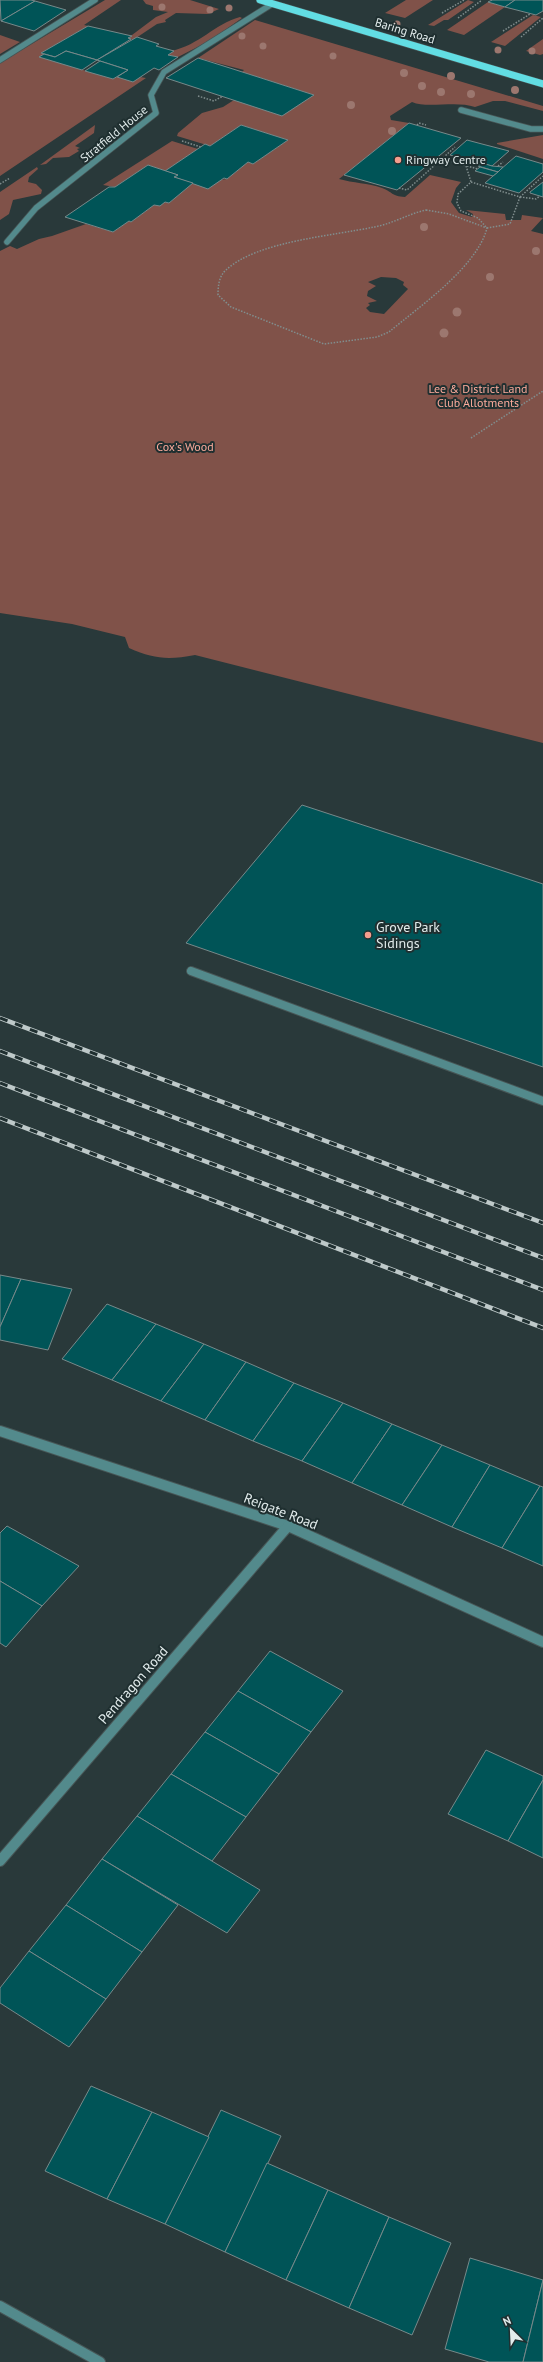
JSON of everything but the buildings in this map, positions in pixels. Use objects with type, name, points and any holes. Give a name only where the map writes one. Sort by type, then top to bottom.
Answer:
[{"type":"main road","name":"Baring Road","points":[[260,0],[543,84]]},
{"type":"street","points":[[0,60],[95,0]]},
{"type":"street","name":"Stratfield House","points":[[6,242],[36,208],[156,113],[151,95],[164,72],[272,4]]},
{"type":"street","points":[[461,110],[531,129],[543,129]]},
{"type":"street","points":[[190,971],[543,1101]]},
{"type":"street","name":"Reigate Road","points":[[0,1431],[288,1526],[543,1642]]},
{"type":"street","name":"Pendragon Road","points":[[0,1861],[288,1526]]},
{"type":"street","points":[[0,2306],[100,2362]]},
{"type":"path","points":[[454,21],[482,0]]},
{"type":"path","points":[[500,33],[530,14]]},
{"type":"path","points":[[521,37],[543,18]]},
{"type":"path","points":[[202,97],[214,101],[223,96]]},
{"type":"path","points":[[181,140],[201,147]]},
{"type":"path","points":[[399,188],[406,190],[456,146]]},
{"type":"path","points":[[443,158],[478,169]]},
{"type":"path","points":[[466,166],[472,161]]},
{"type":"path","points":[[466,166],[471,182]]},
{"type":"path","points":[[487,228],[484,240],[456,276],[389,332],[378,337],[324,344],[231,307],[218,295],[218,281],[227,269],[248,255],[304,240],[393,223],[413,212],[426,210],[436,211],[487,228],[510,224],[520,197],[543,176]]},
{"type":"path","points":[[471,182],[520,197],[536,200],[540,196]]},
{"type":"path","points":[[471,182],[460,191],[457,203],[461,211],[478,218],[487,228]]},
{"type":"path","points":[[471,438],[543,391]]},
{"type":"green space","points":[[105,0],[121,0],[84,25],[88,26],[41,53],[44,54],[40,57],[113,79],[117,77],[133,81],[140,77],[146,78],[0,176],[0,63]]},
{"type":"green space","points":[[143,0],[190,0],[219,9],[208,14],[176,13],[165,20],[166,22],[157,24],[133,40],[128,38],[156,17],[168,12],[153,10],[153,6],[146,4]]},
{"type":"green space","points":[[406,0],[433,0],[405,18],[385,13]]},
{"type":"green space","points":[[468,0],[474,2],[448,20],[444,20],[434,26],[428,25]]},
{"type":"green space","points":[[488,2],[505,7],[464,35],[447,30]]},
{"type":"green space","points":[[533,15],[541,17],[505,46],[491,42]]},
{"type":"green space","points":[[240,17],[242,18],[211,40],[178,57],[168,55],[171,51],[190,44],[222,24]]},
{"type":"green space","points":[[255,20],[543,106],[543,111],[505,101],[493,101],[475,107],[459,104],[426,105],[412,102],[390,116],[391,120],[409,123],[339,179],[377,186],[386,189],[394,195],[405,197],[430,175],[461,182],[456,188],[451,202],[459,213],[472,217],[473,214],[466,210],[505,214],[506,220],[521,220],[522,215],[543,218],[531,231],[543,234],[543,743],[195,655],[177,658],[161,658],[129,648],[125,637],[72,624],[0,613],[0,251],[10,246],[17,249],[39,239],[86,224],[113,232],[129,221],[131,222],[154,205],[159,206],[165,202],[169,203],[193,183],[227,179],[248,162],[253,164],[288,140],[241,125],[210,146],[177,136],[178,133],[202,113],[223,107],[234,100],[314,95],[242,72],[244,70],[198,58]],"holes":[[[381,277],[396,278],[404,282],[403,285],[408,289],[384,314],[370,312],[366,308],[370,305],[368,303],[377,301],[367,296],[368,291],[376,286],[368,282]]]},
{"type":"green space","points":[[0,35],[20,42],[0,54]]},
{"type":"green space","points":[[543,39],[543,54],[540,55],[526,51]]},
{"type":"green space","points":[[95,125],[94,133],[75,146],[80,148],[77,149],[79,151],[69,157],[53,158],[46,164],[40,165]]},
{"type":"green space","points":[[543,135],[543,159],[497,144],[497,143]]},
{"type":"green space","points":[[172,141],[198,149],[165,171],[148,165],[115,187],[103,185]]},
{"type":"green space","points":[[37,167],[38,169],[29,177],[28,182],[36,184],[42,190],[41,194],[13,200],[9,214],[0,220],[0,192]]},
{"type":"railway","points":[[0,1018],[543,1223]]},
{"type":"railway","points":[[0,1051],[543,1258]]},
{"type":"railway","points":[[0,1083],[543,1290]]},
{"type":"railway","points":[[0,1118],[543,1328]]},
{"type":"place","name":"Ringway Centre","points":[[398,160]]},
{"type":"place","name":"Grove Park Sidings","points":[[368,935]]},
{"type":"park label","name":"Lee & District Land Club Allotments","points":[[478,396]]},
{"type":"park label","name":"Cox's Wood","points":[[185,447]]}]
